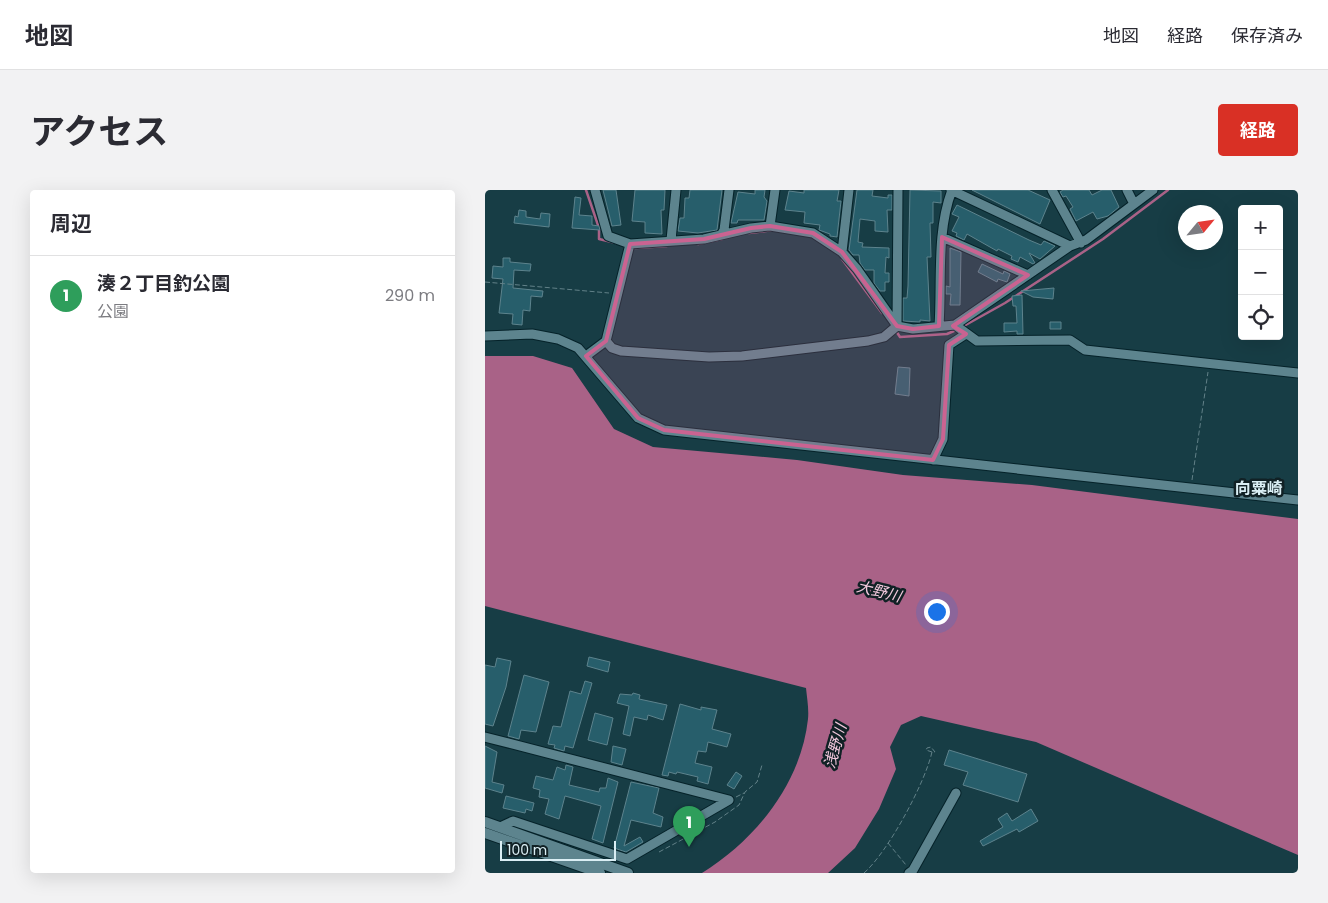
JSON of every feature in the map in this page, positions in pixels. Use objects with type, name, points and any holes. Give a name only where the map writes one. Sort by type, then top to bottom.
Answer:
[{"type":"street","points":[[595,190],[607,236],[631,244],[704,239],[751,228],[771,226],[813,233],[842,252],[857,269],[895,328]]},
{"type":"street","points":[[671,240],[676,190]]},
{"type":"street","points":[[721,235],[724,230],[729,190]]},
{"type":"street","points":[[771,226],[775,190]]},
{"type":"street","points":[[842,252],[849,190]]},
{"type":"street","points":[[895,328],[898,190]]},
{"type":"street","points":[[1052,190],[1081,243]]},
{"type":"street","points":[[1127,190],[1134,204]]},
{"type":"street","points":[[933,460],[943,439],[949,345],[960,329],[1027,275],[1070,246],[1081,243],[1153,190]]},
{"type":"street","points":[[939,326],[942,237],[952,191],[1070,246]]},
{"type":"street","points":[[942,237],[1027,275]]},
{"type":"street","points":[[585,356],[606,341],[631,244]]},
{"type":"street","points":[[606,341],[612,348],[621,351],[709,357],[743,356],[868,341],[884,337],[895,328],[913,329],[939,326],[960,329],[977,341],[1070,340],[1085,350],[1298,373]]},
{"type":"street","points":[[485,336],[532,334],[558,339],[578,348],[638,418],[664,430],[1298,500]]},
{"type":"street","points":[[485,737],[729,800],[627,858],[513,821],[500,828]]},
{"type":"street","points":[[910,872],[956,793]]},
{"type":"street","points":[[485,822],[628,873]]},
{"type":"street","points":[[485,832],[600,873]]},
{"type":"path","points":[[485,282],[618,293]]},
{"type":"path","points":[[1191,488],[1209,363]]},
{"type":"path","points":[[864,873],[873,866],[888,843],[926,776],[932,752]]},
{"type":"path","points":[[888,843],[910,872]]},
{"type":"highlighted area","points":[[770,226],[813,233],[842,252],[897,326],[913,329],[939,326],[942,237],[1028,275],[953,326],[966,334],[949,345],[943,439],[933,460],[664,430],[638,418],[586,356],[606,341],[630,244],[704,239],[751,228]]},
{"type":"water","points":[[485,356],[533,356],[572,368],[614,429],[653,447],[797,460],[903,475],[1032,485],[1298,519],[1298,855],[1036,742],[921,716],[901,725],[890,747],[896,769],[879,809],[855,848],[828,873],[702,873],[721,860],[757,827],[785,788],[796,766],[804,743],[808,719],[806,688],[485,606]]},
{"type":"building","points":[[603,190],[616,190],[621,225],[612,226]]},
{"type":"building","points":[[635,190],[665,190],[664,210],[661,210],[662,234],[645,233],[645,222],[632,221]]},
{"type":"building","points":[[690,190],[722,190],[717,230],[698,233],[678,231],[680,218],[684,218],[685,198],[689,198]]},
{"type":"building","points":[[755,190],[765,190],[764,197],[767,201],[764,220],[738,220],[737,223],[731,223],[738,192],[755,194]]},
{"type":"building","points":[[804,190],[839,190],[837,201],[841,201],[837,237],[830,236],[830,234],[819,230],[820,225],[804,223],[805,212],[785,210],[789,191],[804,193]]},
{"type":"building","points":[[857,190],[873,190],[872,196],[888,198],[888,195],[892,195],[892,210],[887,210],[888,232],[875,231],[875,221],[860,219],[858,242],[863,243],[862,247],[889,248],[889,258],[886,257],[885,273],[889,273],[889,282],[885,282],[885,291],[880,291],[874,283],[874,270],[865,270],[860,263],[859,255],[853,255],[849,250]]},
{"type":"building","points":[[910,190],[941,191],[941,203],[933,202],[933,223],[930,223],[931,257],[927,257],[930,321],[903,321],[903,298],[907,298],[908,286]]},
{"type":"building","points":[[972,190],[1028,190],[1050,200],[1040,224]]},
{"type":"building","points":[[1063,190],[1089,190],[1092,195],[1102,190],[1111,190],[1119,207],[1108,216],[1097,219],[1093,212],[1076,221],[1070,209],[1073,207],[1066,196],[1063,197],[1060,192]]},
{"type":"building","points":[[575,197],[581,198],[579,215],[592,216],[592,225],[599,226],[600,230],[572,228]]},
{"type":"building","points":[[957,205],[1029,240],[1041,245],[1044,241],[1055,246],[1040,259],[1029,253],[1035,263],[1033,264],[1020,257],[1018,262],[1011,259],[1012,256],[998,249],[997,251],[967,234],[964,240],[956,236],[957,233],[952,231],[959,217],[952,214]]},
{"type":"building","points":[[519,210],[526,211],[526,217],[540,219],[541,213],[550,214],[549,227],[514,223],[515,216],[518,217]]},
{"type":"building","points":[[950,248],[961,252],[960,305],[950,305],[951,294],[946,294],[946,286],[950,287]]},
{"type":"building","points":[[503,258],[510,258],[510,262],[531,264],[530,271],[514,270],[513,288],[543,291],[542,297],[531,296],[530,311],[523,310],[522,325],[512,324],[513,314],[499,313],[503,279],[492,278],[493,266],[503,267]]},
{"type":"building","points":[[982,264],[1003,274],[1004,271],[1010,274],[1007,282],[998,279],[997,282],[978,272]]},
{"type":"building","points":[[1054,288],[1053,299],[1033,297],[1021,291]]},
{"type":"building","points":[[1022,295],[1023,334],[1017,334],[1017,331],[1004,332],[1004,323],[1017,323],[1016,306],[1013,306],[1012,296]]},
{"type":"building","points":[[1050,322],[1061,322],[1061,329],[1050,329]]},
{"type":"building","points":[[898,367],[910,368],[909,396],[895,394]]},
{"type":"building","points":[[589,657],[610,662],[608,672],[587,666]]},
{"type":"building","points":[[497,658],[511,661],[506,687],[493,726],[485,724],[485,665],[495,667]]},
{"type":"building","points":[[524,675],[549,682],[536,732],[521,730],[519,739],[508,736]]},
{"type":"building","points":[[585,681],[592,683],[573,748],[565,746],[564,751],[554,748],[555,745],[548,744],[553,726],[561,727],[570,691],[581,694]]},
{"type":"building","points":[[633,693],[640,695],[639,699],[667,705],[663,720],[648,715],[647,720],[634,717],[630,736],[623,734],[629,706],[617,703],[620,694],[632,695]]},
{"type":"building","points":[[680,704],[701,710],[701,707],[717,710],[712,729],[731,734],[727,747],[708,742],[706,752],[698,751],[695,763],[712,767],[708,784],[697,781],[698,777],[677,772],[676,774],[669,772],[668,776],[662,775]]},
{"type":"building","points":[[595,713],[613,718],[607,745],[588,740]]},
{"type":"building","points":[[485,746],[497,752],[492,782],[504,785],[502,793],[485,788]]},
{"type":"building","points":[[613,746],[626,749],[622,765],[611,762]]},
{"type":"building","points":[[949,750],[1027,774],[1018,802],[963,785],[968,772],[944,765]]},
{"type":"building","points":[[566,765],[573,767],[569,785],[599,792],[600,788],[606,788],[608,778],[618,782],[603,843],[592,839],[601,806],[565,796],[559,819],[545,814],[549,799],[539,797],[540,790],[533,788],[536,776],[553,780],[557,767],[565,770]]},
{"type":"building","points":[[736,772],[742,776],[734,789],[727,785]]},
{"type":"building","points":[[631,782],[659,788],[653,813],[663,817],[661,827],[631,820],[624,846],[640,837],[643,842],[626,852],[614,848]]},
{"type":"building","points":[[506,796],[534,803],[532,811],[526,809],[525,813],[503,808]]},
{"type":"building","points":[[1031,809],[1038,821],[1019,832],[1017,829],[983,846],[980,841],[1003,827],[998,819],[1007,813],[1012,821]]},
{"type":"waterway","points":[[586,190],[599,228],[599,239],[616,243]]},
{"type":"waterway","points":[[962,327],[1005,303],[1103,239],[1168,190]]},
{"type":"waterway","points":[[749,233],[773,230]]},
{"type":"waterway","points":[[698,244],[722,239]]},
{"type":"waterway","points":[[635,248],[667,246]]},
{"type":"waterway","points":[[842,259],[882,313]]},
{"type":"waterway","points":[[896,331],[900,337],[947,334],[956,330]]},
{"type":"place","name":"湊２丁目釣公園","points":[[689,847]]},
{"type":"district","name":"向粟崎","points":[[1259,488]]},
{"type":"water label","name":"大野川","points":[[879,591]]},
{"type":"water label","name":"浅野川","points":[[835,746]]}]
